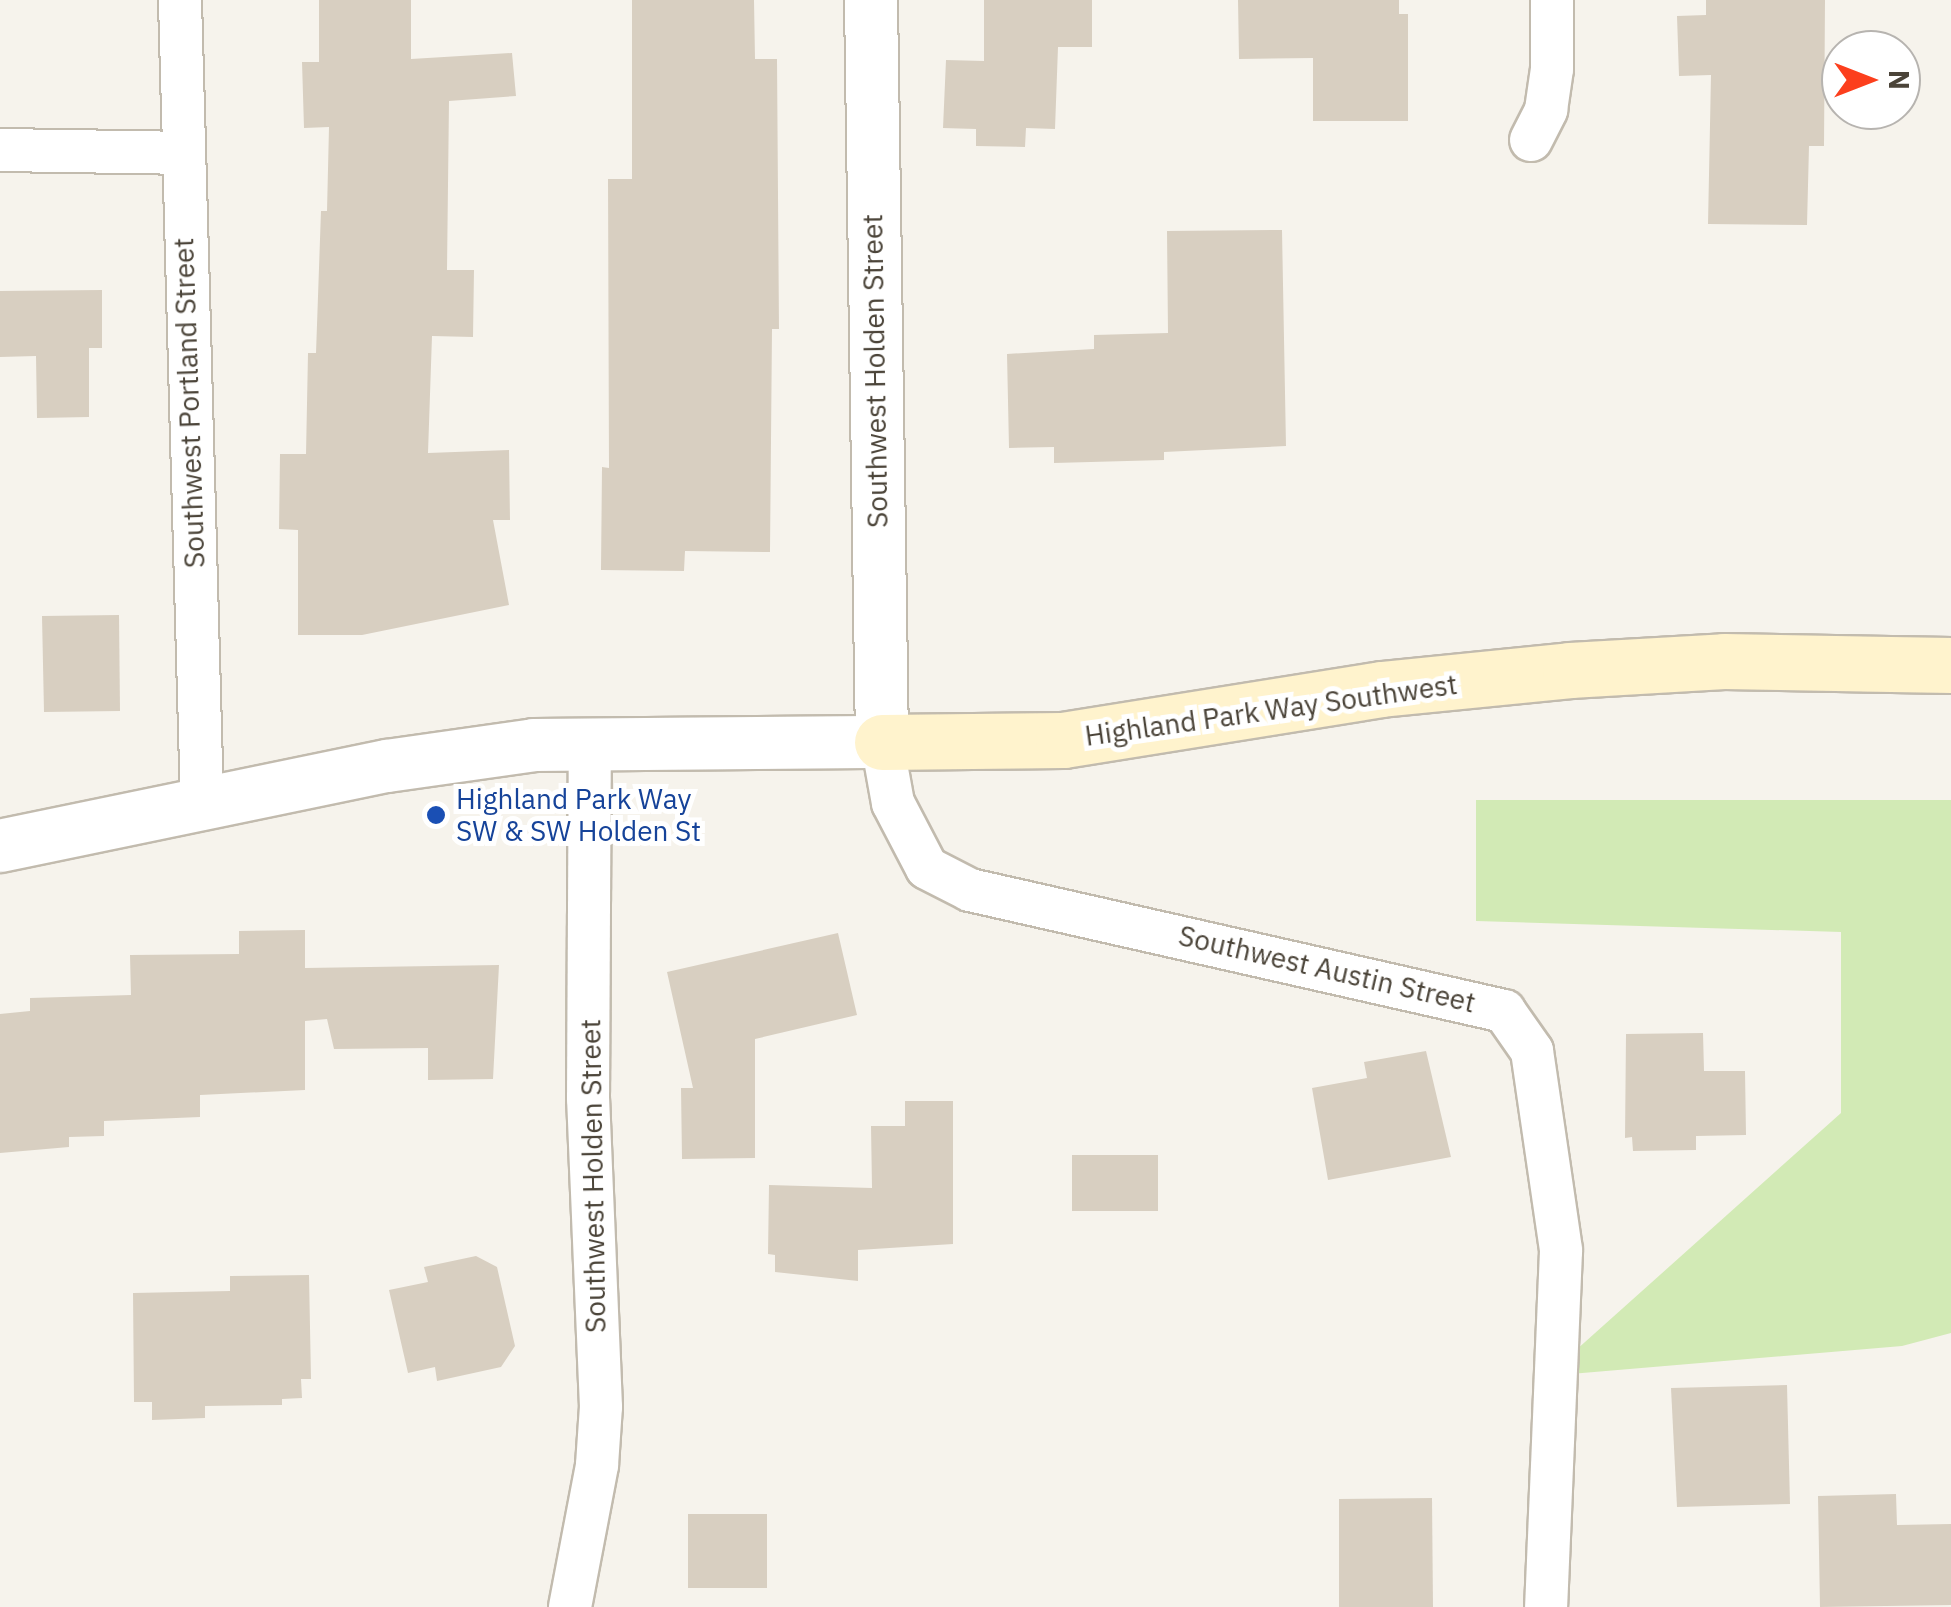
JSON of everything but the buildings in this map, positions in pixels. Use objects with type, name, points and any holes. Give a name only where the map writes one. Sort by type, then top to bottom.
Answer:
[{"type":"main road","name":"Highland Park Way Southwest","points":[[882,742],[1062,740],[1382,690],[1570,670],[1724,661],[1951,665]]},
{"type":"street","name":"Southwest Portland Street","points":[[180,0],[202,805]]},
{"type":"street","name":"Southwest Holden Street","points":[[871,0],[882,742]]},
{"type":"street","points":[[1532,140],[1546,110],[1552,69],[1552,0]]},
{"type":"street","points":[[0,150],[182,153]]},
{"type":"street","name":"Southwest Holden Street","points":[[570,1607],[597,1465],[601,1406],[588,1100],[590,742]]},
{"type":"street","name":"Highland Park Way Southwest","points":[[0,846],[459,754],[590,742],[882,742]]},
{"type":"street","name":"Southwest Austin Street","points":[[882,742],[893,803],[927,868],[970,890],[1504,1010],[1532,1051],[1561,1252],[1546,1607]]},
{"type":"green space","points":[[1476,800],[1951,800],[1951,1333],[1902,1346],[1547,1376],[1841,1113],[1841,932],[1476,921]]},
{"type":"place","name":"Highland Park Way SW & SW Holden St","points":[[436,815]]}]
